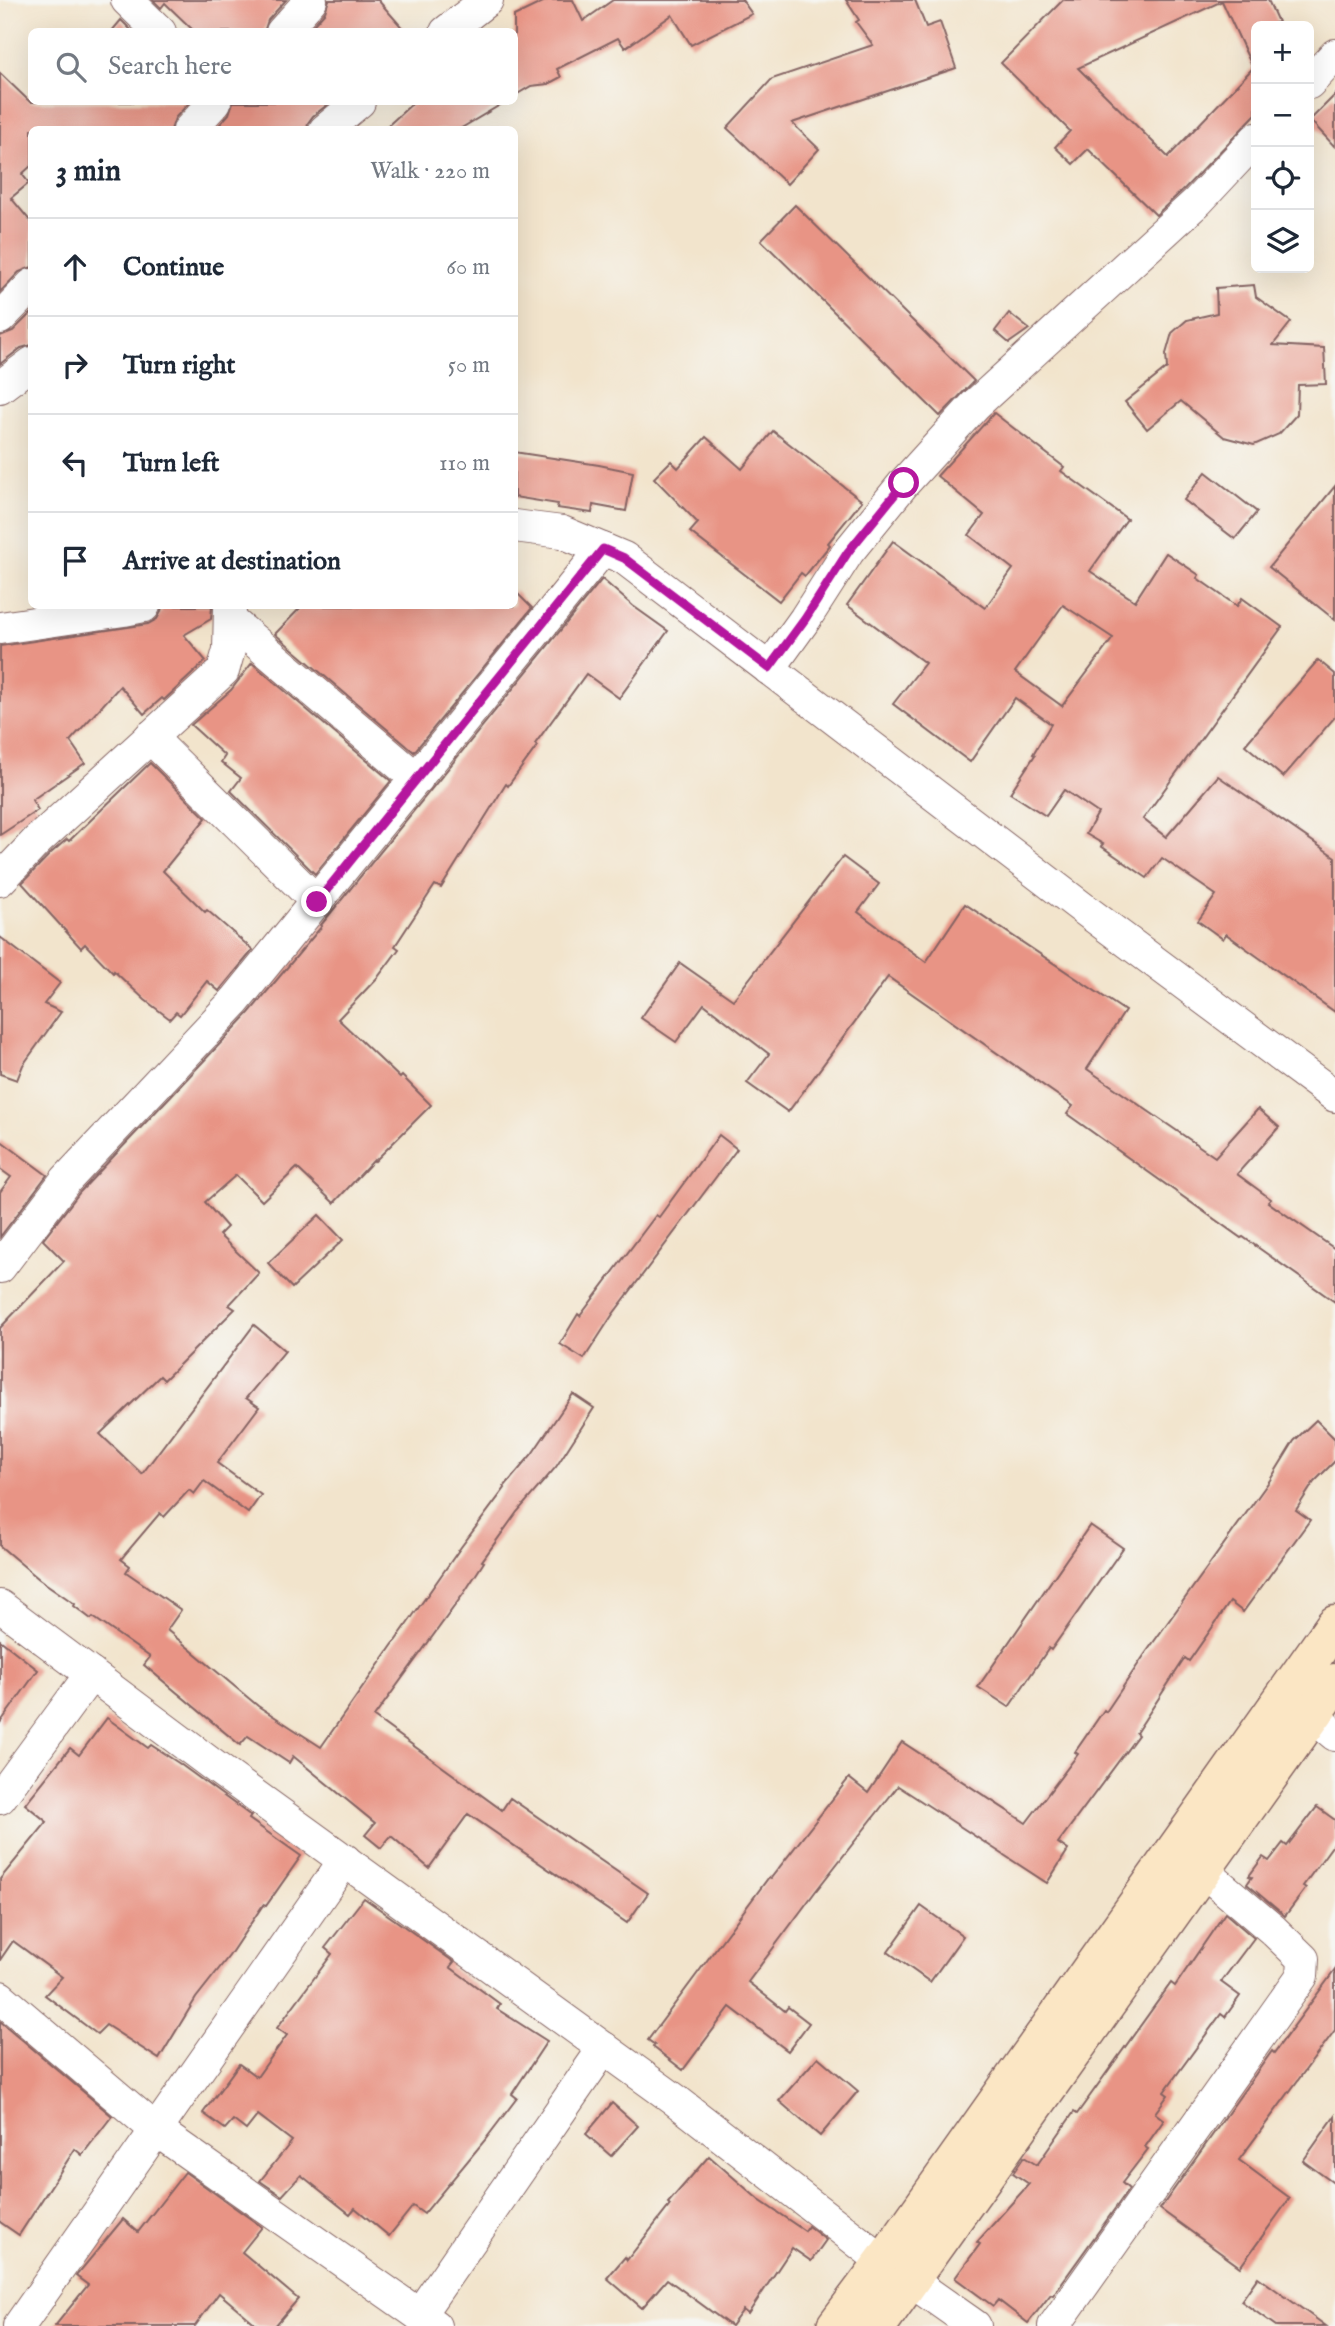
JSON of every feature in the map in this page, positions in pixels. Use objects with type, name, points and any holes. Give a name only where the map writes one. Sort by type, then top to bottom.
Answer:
[{"type":"street","points":[[127,0],[156,28]]},
{"type":"street","points":[[286,28],[311,0]]},
{"type":"street","points":[[451,28],[487,0]]},
{"type":"street","points":[[1314,78],[1335,55]]},
{"type":"street","points":[[193,126],[212,105]]},
{"type":"street","points":[[331,126],[355,105]]},
{"type":"street","points":[[769,668],[805,619],[848,552],[904,483],[975,405],[1198,201],[1251,144]]},
{"type":"street","points":[[0,318],[28,289]]},
{"type":"street","points":[[0,387],[28,366]]},
{"type":"street","points":[[518,526],[562,532],[624,558],[1089,913],[1335,1096]]},
{"type":"street","points":[[0,1267],[65,1180],[235,1001],[603,549]]},
{"type":"street","points":[[0,628],[129,609]]},
{"type":"street","points":[[230,613],[417,779]]},
{"type":"street","points":[[0,880],[38,840],[223,671],[229,650],[230,613]]},
{"type":"street","points":[[150,737],[317,902]]},
{"type":"street","points":[[0,1606],[674,2099],[898,2271],[975,2326]]},
{"type":"street","points":[[877,2326],[898,2271],[1335,1625]]},
{"type":"street","points":[[0,1798],[91,1674]]},
{"type":"street","points":[[836,2326],[898,2271],[1201,1869],[1323,1726],[1335,1684]]},
{"type":"street","points":[[19,2326],[345,1860]]},
{"type":"street","points":[[1054,2326],[1303,1976],[1303,1959],[1201,1869]]},
{"type":"street","points":[[0,1997],[156,2130],[427,2320],[604,2048]]},
{"type":"building","points":[[153,0],[286,0],[268,20],[265,28],[191,28],[165,3],[161,8]]},
{"type":"building","points":[[329,0],[378,0],[402,28],[311,28],[325,12]]},
{"type":"building","points":[[547,0],[573,0],[583,21],[613,0],[742,0],[752,14],[691,45],[672,15],[625,48],[618,38],[557,69],[561,77],[548,84],[531,86],[518,94],[518,28],[514,28],[514,16]]},
{"type":"building","points":[[846,0],[915,0],[926,27],[940,22],[956,68],[792,123],[819,149],[787,184],[727,128],[772,79],[873,45],[856,22],[859,20]]},
{"type":"building","points":[[1063,0],[1268,0],[1278,21],[1251,21],[1251,64],[1222,1],[1078,68],[1168,157],[1251,70],[1251,119],[1156,215],[1088,149],[1073,164],[1055,147],[1070,131],[1001,63]]},
{"type":"building","points":[[121,20],[129,28],[114,28]]},
{"type":"building","points":[[0,73],[28,100],[28,105],[187,105],[175,118],[172,126],[28,126],[28,169],[22,174],[28,184],[11,198],[28,218],[28,269],[19,272],[0,292]]},
{"type":"building","points":[[1335,95],[1335,147],[1314,124],[1314,116]]},
{"type":"building","points":[[232,105],[327,105],[313,116],[308,126],[218,126],[229,114]]},
{"type":"building","points":[[411,105],[500,105],[465,126],[387,126]]},
{"type":"building","points":[[795,205],[974,381],[940,416],[761,240]]},
{"type":"building","points":[[1254,285],[1256,297],[1291,322],[1273,345],[1324,348],[1326,384],[1298,385],[1297,414],[1279,434],[1254,445],[1224,437],[1181,401],[1147,429],[1125,402],[1167,368],[1166,354],[1172,333],[1187,320],[1217,313],[1216,288]]},
{"type":"building","points":[[1009,313],[1029,329],[1009,343],[995,331]]},
{"type":"building","points":[[28,316],[28,346],[21,348],[0,364],[0,336],[13,331]]},
{"type":"building","points":[[994,413],[1064,467],[1061,471],[1127,519],[1090,571],[1135,601],[1166,553],[1199,575],[1197,578],[1237,606],[1242,598],[1282,627],[1143,819],[1166,837],[1218,776],[1335,857],[1335,1012],[1226,934],[1223,939],[1198,921],[1216,895],[1162,858],[1147,878],[1086,834],[1098,813],[1064,790],[1046,816],[1010,793],[1051,724],[1015,698],[970,762],[893,704],[925,663],[847,605],[893,541],[985,608],[1013,569],[969,535],[984,515],[937,476]],"holes":[[[1063,605],[1113,638],[1062,706],[1015,672]]]},
{"type":"building","points":[[773,431],[862,501],[805,576],[801,573],[779,601],[690,532],[698,523],[654,478],[671,461],[678,468],[706,437],[742,469]]},
{"type":"building","points":[[518,453],[633,472],[626,511],[593,505],[592,513],[557,508],[558,504],[518,498]]},
{"type":"building","points":[[1206,472],[1257,512],[1235,539],[1184,500]]},
{"type":"building","points":[[1335,486],[1335,620],[1269,567]]},
{"type":"building","points":[[602,579],[668,631],[619,698],[586,674],[508,786],[506,784],[441,888],[435,885],[395,946],[399,949],[378,977],[338,1019],[431,1105],[334,1203],[297,1168],[262,1201],[236,1175],[205,1202],[227,1227],[219,1235],[259,1273],[229,1305],[235,1309],[164,1380],[160,1376],[100,1434],[142,1474],[254,1325],[285,1351],[246,1398],[259,1407],[217,1463],[261,1495],[248,1513],[204,1481],[194,1494],[189,1490],[164,1517],[160,1513],[121,1559],[130,1566],[126,1572],[181,1610],[167,1630],[258,1706],[321,1747],[461,1547],[504,1487],[532,1454],[573,1394],[594,1408],[556,1467],[517,1512],[482,1561],[484,1562],[464,1593],[374,1717],[502,1810],[510,1798],[648,1893],[627,1923],[468,1814],[429,1868],[391,1836],[381,1848],[365,1835],[375,1823],[293,1756],[289,1763],[248,1736],[240,1745],[144,1665],[150,1657],[93,1617],[91,1619],[0,1546],[0,1328],[64,1261],[43,1240],[80,1192],[249,1013]]},
{"type":"building","points":[[518,594],[532,608],[414,752],[275,634],[299,609],[518,609]]},
{"type":"building","points":[[162,609],[212,609],[211,619],[184,635],[206,661],[164,700],[162,698],[144,714],[120,686],[70,741],[85,763],[32,800],[38,810],[0,835],[0,646],[148,624],[157,619]]},
{"type":"building","points":[[1318,660],[1335,674],[1335,717],[1283,777],[1245,745]]},
{"type":"building","points":[[252,663],[391,781],[315,874],[231,791],[241,778],[221,762],[225,756],[191,725],[231,690]]},
{"type":"building","points":[[150,763],[206,818],[163,871],[205,912],[207,910],[253,950],[219,991],[207,981],[180,1015],[176,1012],[170,1019],[114,971],[113,973],[85,944],[81,948],[22,883]]},
{"type":"building","points":[[843,857],[879,884],[858,912],[926,962],[965,904],[1125,1011],[1087,1069],[1215,1157],[1258,1109],[1279,1127],[1237,1174],[1271,1199],[1268,1202],[1335,1249],[1335,1302],[1067,1114],[1073,1106],[888,977],[788,1112],[747,1083],[769,1054],[704,1004],[676,1042],[641,1018],[680,963],[733,1000]]},
{"type":"building","points":[[0,937],[60,983],[44,1004],[61,1012],[23,1065],[17,1080],[0,1074]]},
{"type":"building","points":[[719,1135],[737,1149],[613,1314],[584,1359],[560,1344],[578,1314],[580,1316],[656,1215],[659,1217]]},
{"type":"building","points":[[0,1140],[47,1175],[0,1237],[0,1192],[11,1177],[0,1169]]},
{"type":"building","points":[[319,1215],[343,1240],[292,1288],[268,1263]]},
{"type":"building","points":[[1316,1420],[1335,1439],[1335,1461],[1314,1482],[1296,1510],[1310,1520],[1243,1612],[1230,1602],[1189,1661],[1185,1658],[1136,1733],[1138,1735],[1058,1843],[1068,1850],[1047,1883],[898,1786],[748,1982],[785,2011],[788,2007],[809,2023],[788,2051],[730,2007],[683,2070],[653,2047],[655,2045],[648,2040],[769,1877],[771,1878],[849,1778],[868,1793],[902,1742],[1026,1823],[1078,1754],[1075,1752],[1270,1480],[1294,1441]]},
{"type":"building","points":[[1090,1525],[1123,1548],[1009,1707],[978,1687]]},
{"type":"building","points":[[0,1640],[38,1670],[0,1723]]},
{"type":"building","points":[[107,1718],[148,1748],[151,1745],[180,1764],[301,1856],[196,1998],[159,2059],[106,2025],[97,2034],[45,1995],[62,1977],[13,1941],[0,1960],[0,1879],[47,1822],[25,1804],[70,1748],[79,1755]]},
{"type":"building","points":[[1317,1807],[1335,1820],[1335,1842],[1285,1916],[1247,1884],[1252,1877],[1249,1876],[1263,1857],[1269,1861],[1283,1843],[1287,1846]]},
{"type":"building","points":[[364,1898],[454,1962],[450,1967],[500,2004],[497,2009],[547,2041],[512,2094],[517,2098],[485,2140],[424,2214],[413,2206],[389,2236],[355,2208],[350,2214],[301,2175],[282,2196],[260,2181],[292,2141],[258,2115],[246,2130],[233,2120],[225,2129],[203,2113],[239,2064],[257,2077],[287,2035],[277,2028],[332,1954],[325,1948]]},
{"type":"building","points":[[921,1906],[963,1936],[930,1982],[888,1952]]},
{"type":"building","points":[[1225,1913],[1254,1938],[1221,1982],[1240,1996],[1225,2017],[1221,2014],[1164,2092],[1168,2095],[1155,2113],[1164,2120],[1145,2147],[1148,2149],[1122,2183],[1129,2189],[1053,2295],[1051,2294],[1028,2323],[998,2300],[993,2306],[955,2278],[980,2244],[977,2242],[1029,2184],[1013,2173],[1024,2157],[1037,2165],[1171,1983],[1175,1986]]},
{"type":"building","points":[[1335,1970],[1335,2030],[1239,2160],[1290,2198],[1240,2267],[1160,2209],[1272,2051],[1274,2053]]},
{"type":"building","points":[[0,2021],[112,2116],[82,2155],[75,2149],[19,2235],[0,2222]]},
{"type":"building","points":[[818,2057],[858,2091],[820,2136],[779,2101]]},
{"type":"building","points":[[612,2103],[638,2126],[611,2156],[586,2134]]},
{"type":"building","points":[[1335,2116],[1335,2184],[1303,2161]]},
{"type":"building","points":[[709,2156],[759,2200],[805,2231],[808,2226],[826,2240],[811,2261],[792,2248],[748,2314],[743,2310],[731,2326],[667,2279],[642,2308],[607,2278],[625,2257],[627,2260],[670,2205],[668,2203]]},
{"type":"building","points":[[185,2172],[262,2227],[242,2252],[298,2299],[275,2326],[258,2326],[219,2293],[195,2326],[55,2326],[88,2285],[76,2276],[123,2219],[138,2232]]},
{"type":"building","points":[[1258,2277],[1326,2326],[1276,2326],[1241,2301]]},
{"type":"route","points":[[317,902],[603,549],[624,558],[769,668],[805,619],[848,552],[904,483]]}]
